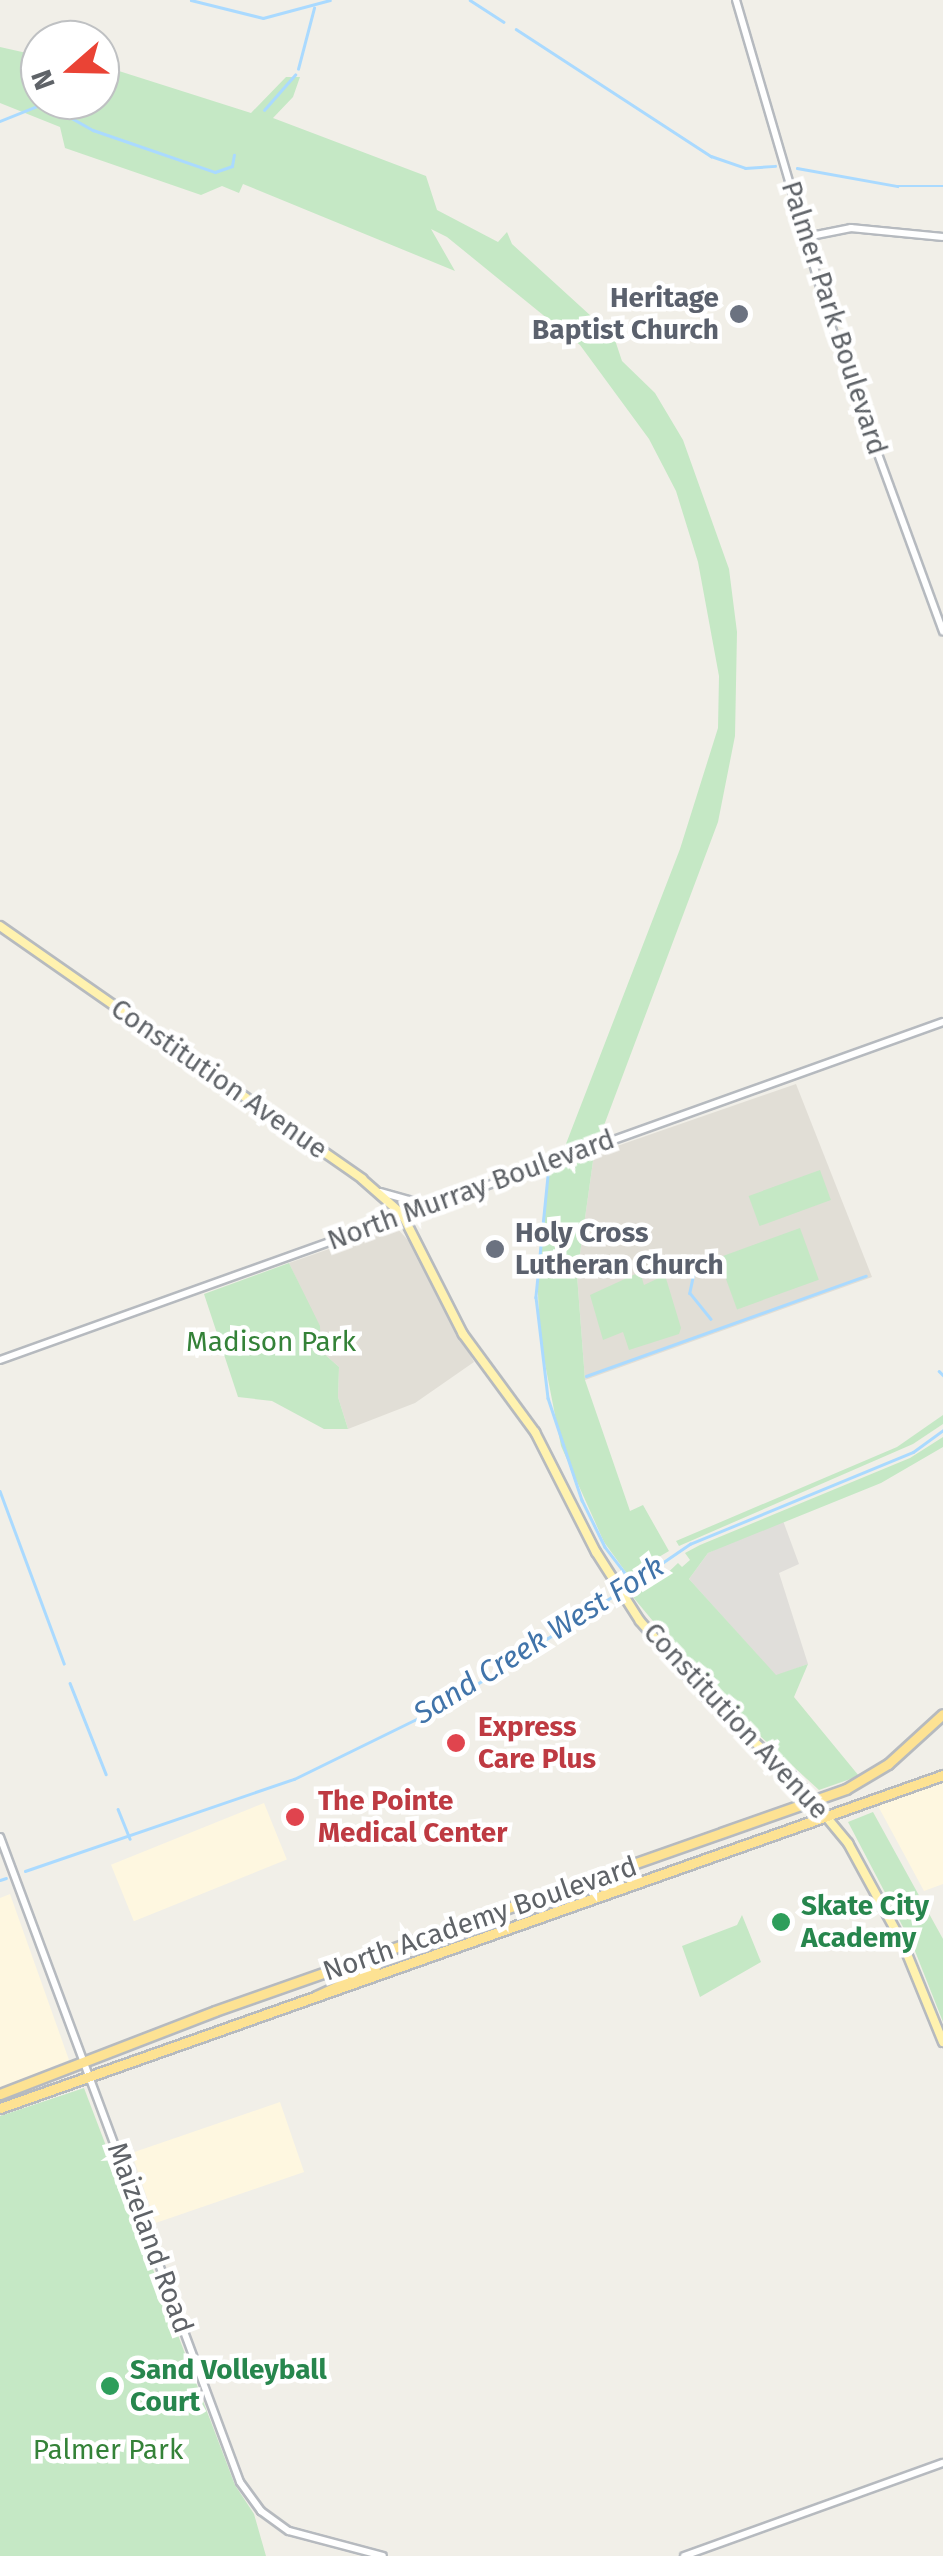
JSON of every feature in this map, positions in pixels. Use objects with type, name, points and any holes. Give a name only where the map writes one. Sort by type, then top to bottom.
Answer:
[{"type":"highway","name":"North Academy Boulevard","points":[[0,2094],[386,1952],[816,1802],[873,1774],[943,1714]]},
{"type":"highway","name":"North Academy Boulevard","points":[[0,2108],[943,1775]]},
{"type":"highway","points":[[314,1998],[322,1988],[373,1970],[386,1952]]},
{"type":"main road","name":"Palmer Park Boulevard","points":[[736,0],[837,342],[943,632]]},
{"type":"main road","points":[[806,237],[852,228],[943,237]]},
{"type":"main road","name":"Constitution Avenue","points":[[0,926],[380,1192],[402,1214],[463,1334],[551,1458],[628,1603],[689,1679],[827,1816],[894,1926],[943,2042]]},
{"type":"main road","name":"North Murray Boulevard","points":[[0,1360],[943,1022]]},
{"type":"main road","points":[[380,1192],[428,1205]]},
{"type":"main road","name":"Maizeland Road","points":[[0,1837],[244,2489],[289,2530],[383,2556]]},
{"type":"main road","points":[[684,2556],[943,2463]]},
{"type":"shaded area","points":[[796,1084],[872,1277],[585,1380],[577,1275],[594,1154]]},
{"type":"shaded area","points":[[395,1226],[417,1250],[474,1362],[415,1403],[348,1429],[338,1397],[339,1367],[321,1351],[320,1329],[289,1263]]},
{"type":"shaded area","points":[[782,1518],[799,1564],[779,1573],[808,1664],[776,1676],[689,1579],[708,1553]]},
{"type":"shaded area","points":[[943,1783],[943,1884],[924,1891],[878,1806]]},
{"type":"shaded area","points":[[264,1803],[287,1860],[134,1921],[111,1865]]},
{"type":"shaded area","points":[[10,1894],[69,2060],[0,2088],[0,1898]]},
{"type":"shaded area","points":[[280,2102],[304,2172],[156,2223],[132,2153]]},
{"type":"green space","points":[[0,47],[20,52],[20,111],[0,103]]},
{"type":"green space","points":[[120,71],[251,113],[286,77],[300,77],[293,97],[273,118],[426,176],[437,210],[498,242],[507,232],[512,244],[614,337],[622,361],[655,393],[683,440],[729,569],[737,632],[735,736],[718,822],[600,1136],[564,1149],[680,849],[718,728],[719,676],[698,562],[676,491],[649,439],[580,345],[447,237],[431,229],[455,271],[243,184],[239,193],[222,186],[201,195],[65,148],[60,127],[42,120],[120,120]]},
{"type":"green space","points":[[594,1154],[577,1275],[585,1380],[630,1511],[643,1505],[669,1551],[628,1575],[604,1542],[561,1446],[540,1338],[537,1272],[548,1170]]},
{"type":"green space","points":[[820,1170],[831,1200],[760,1226],[749,1196]]},
{"type":"green space","points":[[800,1228],[819,1280],[737,1309],[718,1258]]},
{"type":"green space","name":"Madison Park","points":[[289,1263],[320,1326],[321,1351],[339,1367],[338,1397],[348,1429],[324,1429],[272,1401],[238,1397],[204,1294]]},
{"type":"green space","points":[[640,1272],[644,1285],[665,1275],[681,1328],[679,1334],[629,1350],[623,1332],[603,1340],[590,1295]]},
{"type":"green space","points":[[943,1415],[943,1424],[913,1444],[679,1546],[676,1541],[897,1447]]},
{"type":"green space","points":[[943,1437],[943,1447],[881,1483],[708,1553],[689,1579],[776,1675],[808,1664],[794,1697],[859,1776],[819,1790],[710,1690],[628,1591],[658,1582],[678,1563],[682,1567],[690,1560],[685,1553],[700,1545],[910,1458]]},
{"type":"green space","points":[[873,1812],[943,1939],[943,2022],[913,1946],[848,1822]]},
{"type":"green space","points":[[742,1915],[761,1962],[700,1997],[682,1946],[737,1925]]},
{"type":"green space","name":"Palmer Park","points":[[84,2088],[235,2485],[254,2514],[266,2556],[0,2556],[0,2116]]},
{"type":"waterway","points":[[191,0],[263,18],[330,0]]},
{"type":"waterway","points":[[470,0],[504,22]]},
{"type":"waterway","points":[[298,69],[314,8]]},
{"type":"waterway","points":[[516,29],[711,156],[745,168],[775,166]]},
{"type":"waterway","points":[[264,110],[295,75]]},
{"type":"waterway","points":[[0,121],[45,103],[93,130],[215,172],[232,166],[234,155]]},
{"type":"waterway","points":[[797,168],[897,186],[943,186]]},
{"type":"waterway","points":[[548,1176],[536,1297],[548,1398],[582,1500],[605,1547],[632,1582]]},
{"type":"waterway","points":[[697,1259],[690,1293],[711,1319]]},
{"type":"waterway","points":[[586,1376],[866,1276]]},
{"type":"waterway","points":[[939,1371],[943,1375]]},
{"type":"waterway","name":"Sand Creek West Fork","points":[[624,1589],[690,1544],[913,1452],[943,1430]]},
{"type":"waterway","points":[[0,1491],[64,1663]]},
{"type":"waterway","name":"Sand Creek West Fork","points":[[25,1871],[294,1779],[443,1706],[618,1593]]},
{"type":"waterway","name":"Sand Creek West Fork","points":[[70,1683],[106,1774]]},
{"type":"waterway","name":"Sand Creek West Fork","points":[[118,1809],[130,1839]]},
{"type":"waterway","name":"Sand Creek West Fork","points":[[0,1880],[6,1878]]},
{"type":"place","name":"Heritage Baptist Church","points":[[739,314]]},
{"type":"place","name":"Holy Cross Lutheran Church","points":[[495,1249]]},
{"type":"place","name":"Express Care Plus","points":[[456,1743]]},
{"type":"place","name":"The Pointe Medical Center","points":[[295,1817]]},
{"type":"place","name":"Skate City Academy","points":[[781,1922]]},
{"type":"place","name":"Sand Volleyball Court","points":[[110,2386]]}]
